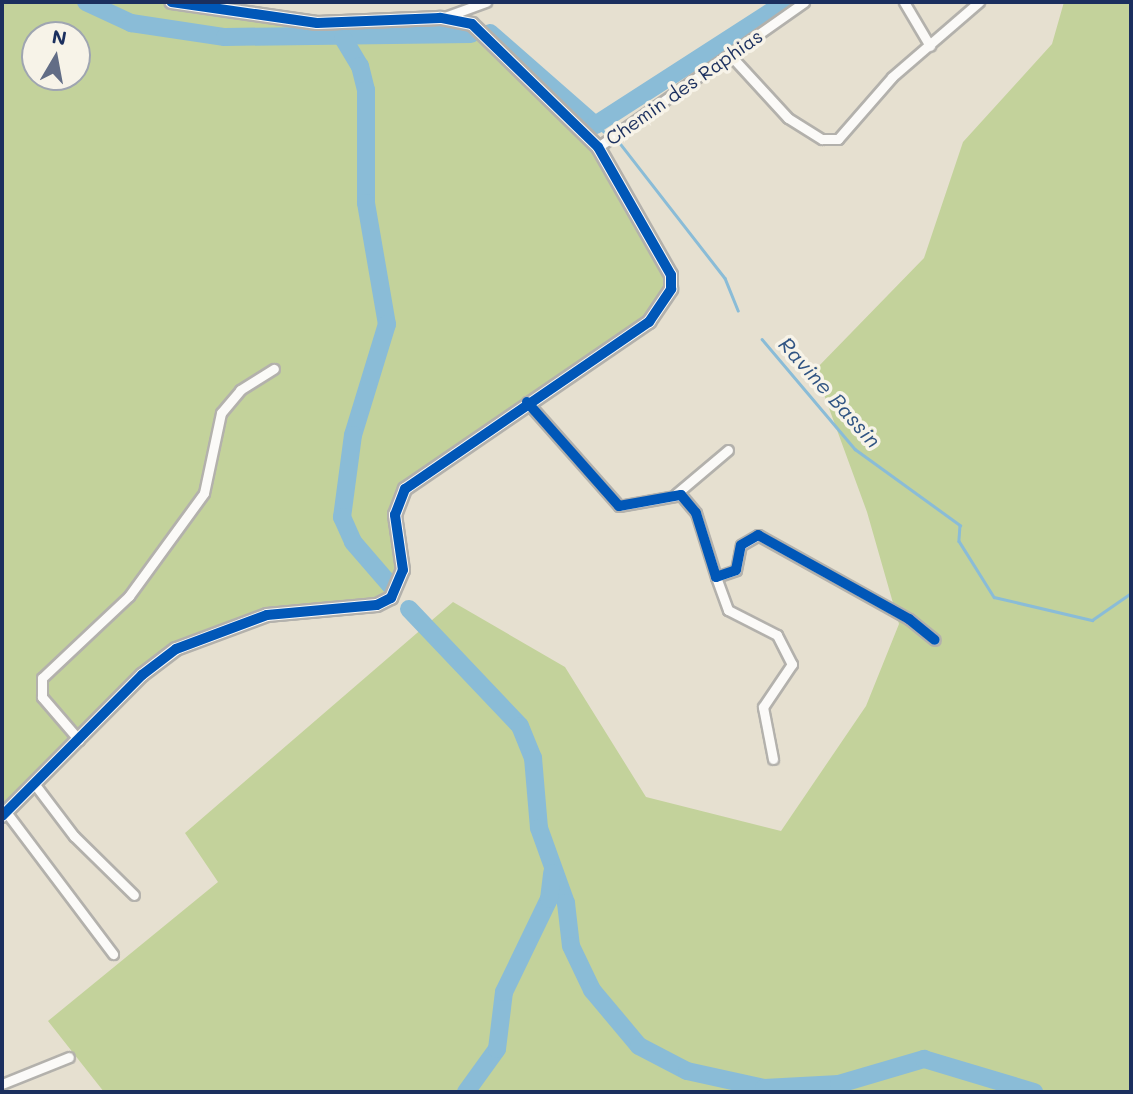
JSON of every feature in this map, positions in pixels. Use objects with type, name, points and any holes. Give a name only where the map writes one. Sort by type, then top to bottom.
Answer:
[{"type":"street","points":[[172,2],[223,14],[341,23],[440,18],[486,2]]},
{"type":"street","name":"Chemin des Raphias","points":[[598,147],[731,56],[804,2]]},
{"type":"street","points":[[904,2],[930,46]]},
{"type":"street","points":[[731,56],[788,118],[830,141],[979,2]]},
{"type":"street","points":[[113,954],[4,814],[36,786],[142,674],[213,631],[267,615],[377,605],[391,598],[403,570],[395,514],[405,489],[527,402],[649,322],[671,289],[671,275],[598,147],[480,30],[440,18]]},
{"type":"street","points":[[79,740],[42,697],[42,678],[129,596],[204,493],[221,413],[274,369]]},
{"type":"street","points":[[527,402],[619,506],[638,507],[676,494],[728,450]]},
{"type":"street","points":[[676,494],[696,513],[728,610],[778,635],[792,664],[764,707],[773,759]]},
{"type":"street","points":[[716,577],[736,570],[741,545],[758,535],[909,619],[935,640]]},
{"type":"street","points":[[36,786],[74,836],[134,895]]},
{"type":"street","points":[[2,1084],[69,1057]]},
{"type":"green space","points":[[2,2],[172,2],[239,16],[465,21],[598,147],[671,275],[665,306],[399,500],[403,570],[391,598],[267,615],[176,649],[2,816]]},
{"type":"green space","points":[[1064,2],[1131,2],[1131,1092],[104,1092],[48,1021],[218,882],[185,833],[453,602],[565,667],[646,797],[781,831],[866,706],[899,624],[867,512],[815,370],[924,258],[963,142],[1052,44]]},
{"type":"waterway","points":[[86,2],[131,23],[225,37],[471,34]]},
{"type":"waterway","points":[[490,33],[595,125],[786,2]]},
{"type":"waterway","points":[[343,38],[360,66],[366,90],[366,203],[387,324],[353,435],[342,517],[353,542],[391,586]]},
{"type":"waterway","name":"Ravine Bassin","points":[[595,125],[606,133]]},
{"type":"waterway","name":"Ravine Bassin","points":[[619,142],[725,278],[738,310]]},
{"type":"waterway","name":"Ravine Bassin","points":[[762,339],[855,449],[960,525],[959,541],[994,597],[1092,620],[1131,593]]},
{"type":"waterway","points":[[409,609],[520,726],[533,758],[539,828],[566,903],[571,946],[592,990],[639,1046],[687,1071],[764,1088],[839,1084],[924,1059],[1034,1092]]},
{"type":"waterway","points":[[466,1092],[497,1049],[504,992],[549,899],[552,873]]},
{"type":"waterway","points":[[751,1085],[757,1092]]},
{"type":"cycle path","points":[[2,816],[142,675],[176,649],[267,615],[377,605],[391,598],[403,570],[395,515],[405,489],[649,322],[671,289],[671,275],[598,147],[472,24],[440,18],[317,23],[172,2]]},
{"type":"cycle path","points":[[527,402],[619,506],[681,495],[696,513],[716,577],[736,570],[741,545],[758,535],[909,619],[935,640]]}]
